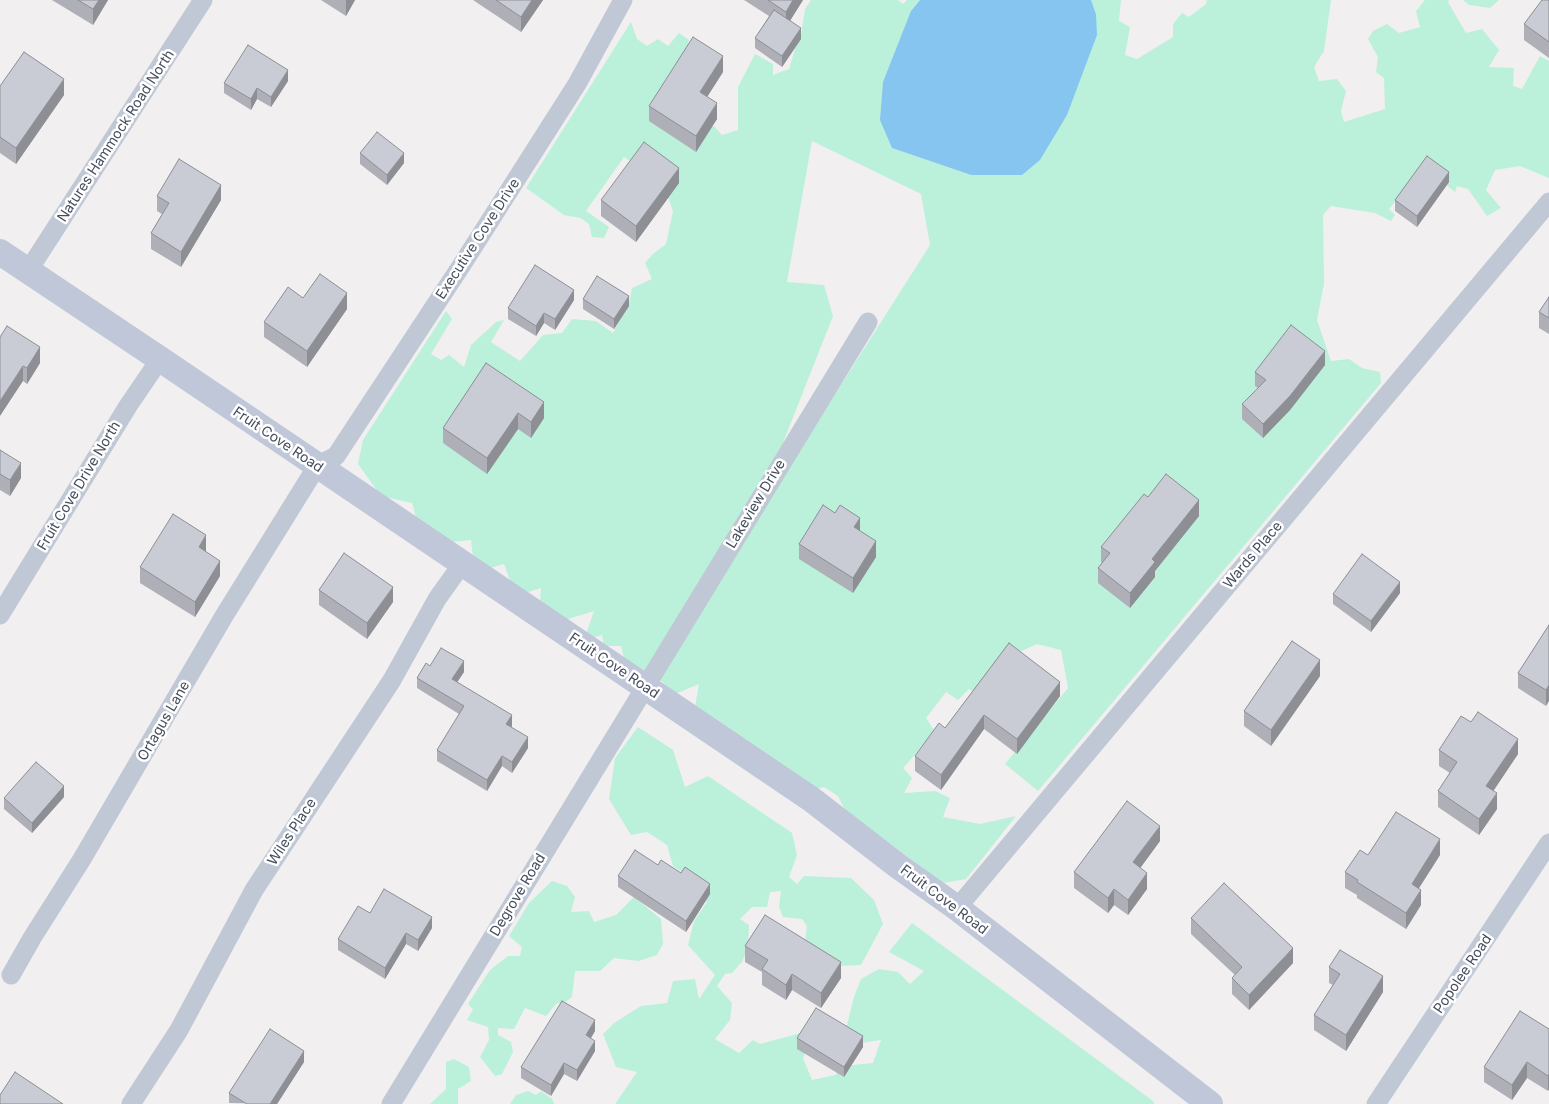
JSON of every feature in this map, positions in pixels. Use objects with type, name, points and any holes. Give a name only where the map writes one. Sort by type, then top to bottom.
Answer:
[{"type":"street","name":"Natures Hammock Road North","points":[[28,271],[203,0]]},
{"type":"street","name":"Executive Cove Drive","points":[[317,466],[336,456],[452,280],[577,84],[623,0]]},
{"type":"street","name":"Wards Place","points":[[956,908],[1549,202]]},
{"type":"street","name":"Fruit Cove Road","points":[[0,252],[160,358],[810,799],[956,908],[1210,1104]]},
{"type":"street","name":"Lakeview Drive","points":[[645,686],[868,322]]},
{"type":"street","name":"Fruit Cove Drive North","points":[[0,615],[128,406],[160,358]]},
{"type":"street","name":"Ortagus Lane","points":[[11,976],[224,616],[317,466]]},
{"type":"street","name":"Wiles Place","points":[[131,1104],[179,1030],[254,890],[392,680],[437,600],[462,564]]},
{"type":"street","name":"Degrove Road","points":[[391,1104],[645,686]]},
{"type":"street","name":"Popolee Road","points":[[1376,1104],[1549,844]]},
{"type":"green space","points":[[811,0],[898,0],[903,4],[907,0],[920,0],[911,11],[892,148],[971,175],[1022,175],[1096,14],[1091,0],[1121,0],[1119,21],[1130,27],[1125,55],[1137,59],[1173,37],[1173,24],[1182,13],[1189,17],[1206,4],[1207,0],[1331,0],[1324,51],[1314,67],[1319,81],[1337,79],[1346,91],[1341,111],[1344,122],[1385,109],[1384,78],[1376,72],[1378,57],[1368,39],[1373,31],[1387,24],[1399,33],[1420,27],[1416,11],[1425,0],[1449,0],[1448,2],[1466,33],[1482,29],[1499,50],[1489,67],[1514,68],[1513,86],[1522,89],[1540,56],[1549,61],[1549,178],[1520,166],[1495,170],[1486,190],[1501,208],[1487,216],[1468,189],[1457,186],[1455,192],[1424,167],[1389,209],[1395,215],[1391,221],[1375,213],[1331,206],[1323,215],[1324,283],[1317,320],[1331,361],[1349,359],[1362,368],[1380,372],[1381,383],[1038,791],[1005,764],[1068,688],[1061,650],[1037,644],[1009,657],[978,695],[969,689],[958,700],[946,692],[926,718],[935,732],[903,768],[912,778],[904,793],[935,791],[950,798],[943,817],[980,824],[1016,816],[966,879],[943,883],[845,810],[838,796],[824,787],[817,789],[695,707],[699,684],[675,694],[656,676],[930,245],[921,194],[812,141],[787,282],[824,285],[833,316],[779,453],[645,671],[624,658],[621,646],[604,646],[602,635],[591,638],[586,634],[594,611],[565,620],[540,603],[541,588],[525,593],[511,583],[504,564],[490,568],[473,557],[471,540],[451,542],[417,521],[412,503],[381,496],[358,464],[363,440],[446,311],[452,319],[431,354],[441,360],[449,355],[464,367],[471,345],[496,322],[504,320],[491,342],[520,361],[543,335],[562,333],[572,319],[596,321],[613,333],[629,304],[632,288],[652,279],[645,263],[666,244],[673,211],[663,183],[624,157],[586,211],[609,227],[604,238],[592,237],[589,224],[581,218],[564,215],[526,188],[631,22],[637,39],[647,46],[658,39],[668,46],[679,33],[689,40],[686,57],[703,131],[714,126],[722,135],[738,130],[738,87],[755,54],[773,64],[773,75],[789,69],[801,36],[805,9]]},
{"type":"green space","points":[[1463,0],[1499,0],[1490,8],[1469,5]]},
{"type":"green space","points":[[638,727],[673,750],[685,787],[708,776],[792,833],[797,855],[789,877],[797,884],[804,876],[851,878],[874,900],[883,924],[861,965],[837,966],[804,948],[807,926],[802,919],[783,917],[779,907],[781,891],[770,892],[767,907],[752,907],[740,919],[749,925],[748,947],[742,962],[732,973],[725,974],[717,986],[732,1003],[730,1020],[715,1039],[739,1053],[753,1040],[760,1044],[801,1033],[809,1044],[803,1058],[812,1080],[835,1075],[844,1066],[873,1063],[881,1040],[847,1045],[844,1037],[854,997],[861,979],[879,969],[898,972],[910,984],[924,971],[889,952],[912,923],[1153,1101],[1154,1104],[615,1104],[637,1072],[616,1067],[603,1034],[614,1023],[641,1006],[667,1003],[673,981],[695,979],[699,999],[715,975],[688,945],[694,921],[707,902],[701,896],[705,888],[673,866],[667,845],[647,832],[631,835],[609,799],[615,758]]},
{"type":"green space","points":[[552,881],[567,886],[575,897],[571,912],[589,911],[594,922],[616,915],[634,897],[661,919],[663,944],[657,955],[639,961],[614,958],[600,971],[575,971],[572,997],[563,1004],[557,1003],[546,1016],[525,1008],[514,1029],[498,1028],[498,1035],[511,1042],[513,1052],[502,1074],[495,1076],[480,1057],[489,1040],[488,1027],[467,1020],[473,1009],[468,1004],[490,970],[508,956],[520,956],[522,947],[509,936],[529,903]]},
{"type":"green space","points":[[454,1059],[469,1067],[471,1081],[458,1089],[458,1104],[430,1104],[446,1089],[446,1062]]},
{"type":"green space","points":[[528,1091],[536,1095],[541,1091],[552,1099],[554,1104],[510,1104],[516,1095]]},
{"type":"water","points":[[920,0],[1091,0],[1096,14],[1097,35],[1067,115],[1040,160],[1022,175],[971,175],[892,148],[880,120],[883,82],[911,11]]},
{"type":"building","points":[[78,0],[99,0],[93,9]]},
{"type":"building","points":[[496,0],[532,0],[521,17]]},
{"type":"building","points":[[768,0],[793,0],[786,12]]},
{"type":"building","points":[[1542,0],[1549,0],[1549,42],[1524,24]]},
{"type":"building","points":[[774,10],[801,28],[782,56],[755,38]]},
{"type":"building","points":[[693,37],[723,56],[700,92],[717,103],[696,136],[649,106]]},
{"type":"building","points":[[248,45],[288,70],[271,97],[257,88],[251,99],[224,83]]},
{"type":"building","points":[[24,52],[64,79],[16,148],[0,137],[0,86]]},
{"type":"building","points":[[377,132],[404,153],[387,175],[360,153]]},
{"type":"building","points":[[644,142],[679,168],[636,226],[601,200]]},
{"type":"building","points":[[1427,156],[1449,172],[1417,216],[1395,200]]},
{"type":"building","points":[[179,159],[221,185],[181,252],[151,233],[169,203],[157,196]]},
{"type":"building","points":[[535,265],[574,290],[555,319],[544,313],[536,326],[508,308]]},
{"type":"building","points":[[320,274],[347,293],[307,351],[264,322],[288,287],[303,298]]},
{"type":"building","points":[[597,276],[629,296],[614,319],[583,299]]},
{"type":"building","points":[[1549,297],[1549,318],[1539,312]]},
{"type":"building","points":[[1291,325],[1325,351],[1290,396],[1263,424],[1242,404],[1266,380],[1255,372]]},
{"type":"building","points":[[7,326],[40,347],[27,368],[23,366],[0,401],[0,337]]},
{"type":"building","points":[[486,363],[544,402],[531,422],[518,413],[487,458],[443,428]]},
{"type":"building","points":[[0,450],[21,463],[10,480],[0,474]]},
{"type":"building","points":[[1166,474],[1199,500],[1152,559],[1155,562],[1130,593],[1098,568],[1110,553],[1101,547],[1144,494],[1148,497]]},
{"type":"building","points":[[823,505],[835,513],[840,505],[860,518],[854,527],[876,541],[853,578],[799,544]]},
{"type":"building","points":[[173,514],[206,535],[199,547],[220,561],[195,602],[140,567]]},
{"type":"building","points":[[344,553],[393,587],[367,623],[319,590]]},
{"type":"building","points":[[1362,554],[1400,582],[1371,621],[1333,594]]},
{"type":"building","points":[[1549,625],[1549,685],[1546,690],[1518,673]]},
{"type":"building","points":[[1292,641],[1320,660],[1271,730],[1244,711]]},
{"type":"building","points":[[1009,643],[1060,682],[1017,739],[984,715],[941,775],[915,756],[939,723],[945,728]]},
{"type":"building","points":[[441,648],[464,661],[452,679],[512,715],[506,724],[528,737],[512,762],[502,756],[487,780],[437,750],[464,706],[417,678],[426,663],[430,666]]},
{"type":"building","points":[[1478,712],[1518,739],[1486,786],[1497,793],[1479,819],[1438,791],[1457,762],[1439,750],[1461,716],[1471,722]]},
{"type":"building","points":[[36,762],[64,786],[32,823],[4,798]]},
{"type":"building","points":[[1127,801],[1160,826],[1133,862],[1147,873],[1128,900],[1114,889],[1108,898],[1074,872]]},
{"type":"building","points":[[1396,812],[1440,839],[1412,884],[1421,890],[1406,913],[1357,882],[1358,880],[1345,872],[1360,850],[1368,855]]},
{"type":"building","points":[[635,850],[658,865],[661,860],[681,873],[685,867],[710,884],[686,921],[618,876]]},
{"type":"building","points":[[1224,883],[1293,948],[1249,995],[1232,978],[1242,967],[1191,918]]},
{"type":"building","points":[[384,889],[432,917],[418,940],[406,933],[385,968],[338,939],[358,906],[370,913]]},
{"type":"building","points":[[765,915],[841,962],[821,993],[792,974],[786,985],[762,969],[768,960],[745,946]]},
{"type":"building","points":[[1340,950],[1383,976],[1346,1035],[1314,1015],[1340,974],[1329,967]]},
{"type":"building","points":[[562,1001],[595,1020],[586,1035],[595,1041],[577,1070],[564,1063],[551,1085],[521,1067]]},
{"type":"building","points":[[816,1008],[863,1036],[844,1067],[797,1038]]},
{"type":"building","points":[[1520,1011],[1549,1029],[1549,1074],[1548,1076],[1527,1062],[1512,1085],[1484,1067]]},
{"type":"building","points":[[270,1029],[304,1051],[270,1104],[247,1104],[229,1093]]},
{"type":"building","points":[[15,1072],[63,1104],[0,1104],[0,1095]]}]
